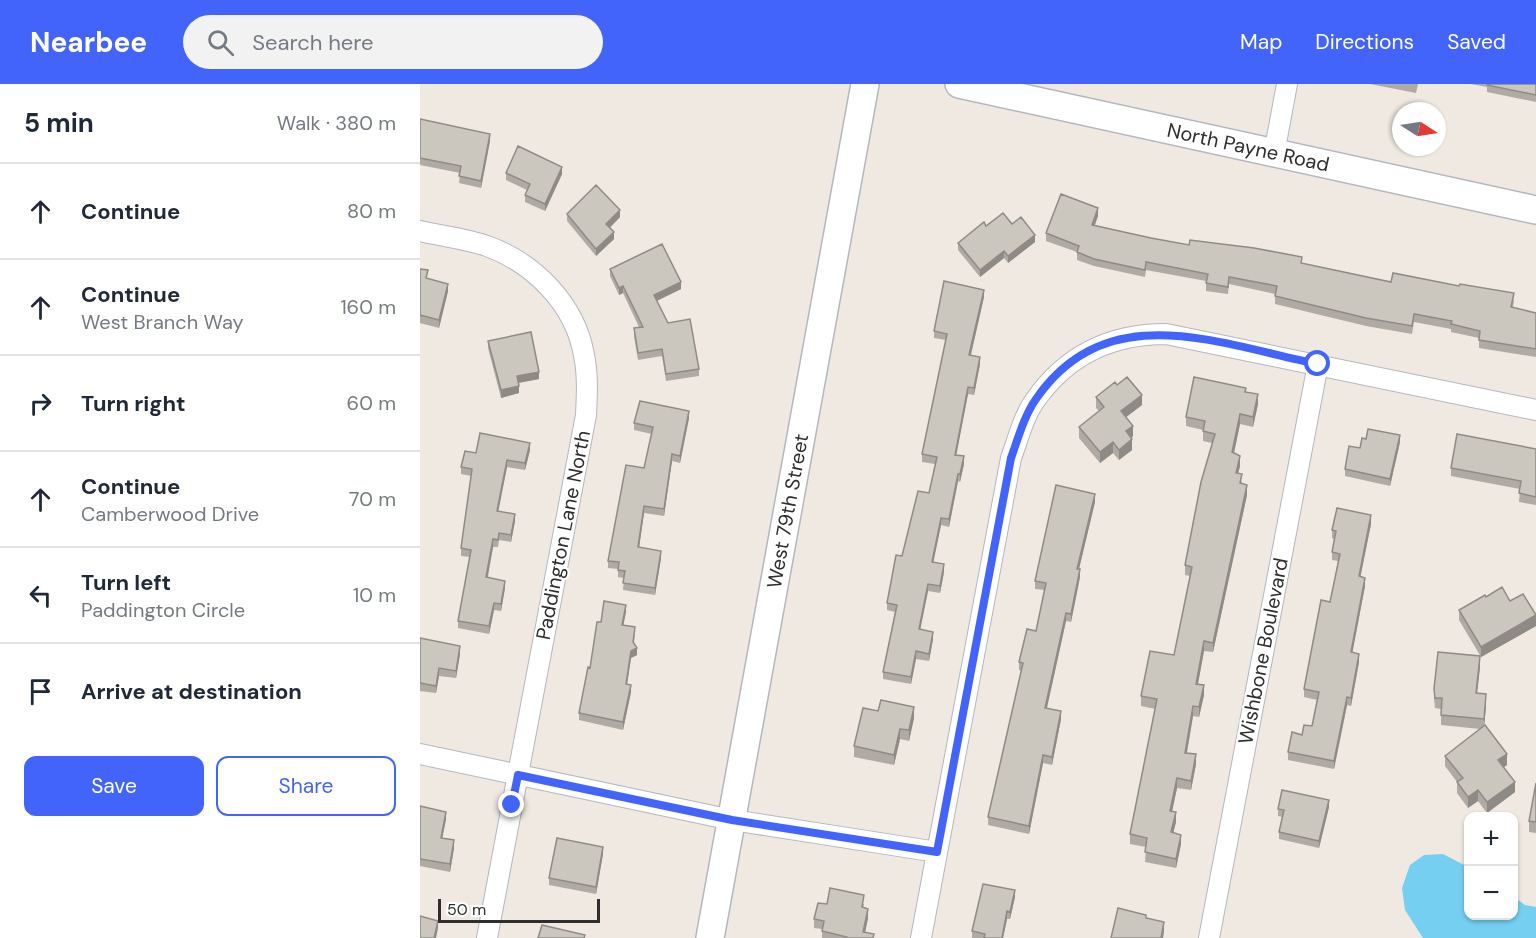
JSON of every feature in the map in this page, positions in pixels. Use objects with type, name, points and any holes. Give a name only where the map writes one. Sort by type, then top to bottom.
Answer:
[{"type":"main road","name":"West 79th Street","points":[[710,938],[865,84]]},
{"type":"main road","name":"North Payne Road","points":[[959,84],[1536,210]]},
{"type":"street","points":[[1274,154],[1287,84]]},
{"type":"street","name":"Paddington Lane North","points":[[420,231],[479,244],[507,255],[540,277],[560,299],[579,335],[588,384],[586,414],[487,938]]},
{"type":"street","points":[[921,938],[1011,458],[1035,400],[1053,378],[1074,360],[1104,343],[1126,336],[1166,334],[1536,410]]},
{"type":"street","name":"Wishbone Boulevard","points":[[1209,938],[1318,364]]},
{"type":"street","points":[[420,754],[732,820],[937,852]]},
{"type":"water","points":[[1443,854],[1464,865],[1464,920],[1518,920],[1518,900],[1525,905],[1536,907],[1536,938],[1423,938],[1405,910],[1402,888],[1410,865],[1424,855]]},
{"type":"building","points":[[1536,84],[1536,95],[1487,85]]},
{"type":"building","points":[[420,119],[490,134],[481,181],[459,176],[461,166],[420,158]]},
{"type":"building","points":[[518,146],[562,167],[545,204],[525,195],[530,184],[506,173]]},
{"type":"building","points":[[596,185],[620,210],[606,224],[614,232],[596,249],[567,214]]},
{"type":"building","points":[[1061,194],[1098,208],[1092,225],[1151,238],[1189,245],[1190,240],[1254,248],[1302,257],[1301,263],[1391,282],[1393,273],[1459,286],[1460,284],[1514,293],[1511,307],[1536,313],[1536,349],[1479,340],[1480,331],[1451,324],[1452,321],[1414,314],[1412,326],[1366,318],[1275,296],[1277,286],[1229,277],[1228,287],[1206,283],[1208,274],[1146,262],[1145,270],[1094,259],[1077,252],[1079,246],[1046,233]]},
{"type":"building","points":[[1003,213],[1012,224],[1021,217],[1035,235],[1008,256],[1004,251],[980,270],[958,243],[984,222],[986,226]]},
{"type":"building","points":[[662,244],[681,282],[654,295],[668,323],[690,319],[699,369],[666,374],[662,349],[638,353],[634,328],[643,327],[623,286],[619,288],[610,269]]},
{"type":"building","points":[[420,269],[428,270],[426,278],[448,284],[439,320],[420,315]]},
{"type":"building","points":[[944,281],[984,290],[969,355],[980,357],[974,388],[968,387],[955,455],[964,456],[960,474],[958,474],[949,519],[941,518],[932,562],[944,564],[940,586],[928,584],[919,629],[933,632],[929,654],[916,651],[911,677],[883,672],[897,605],[887,603],[896,555],[902,556],[918,491],[929,493],[937,457],[922,454],[947,334],[934,331]]},
{"type":"building","points":[[531,332],[539,372],[517,376],[519,386],[501,390],[488,341]]},
{"type":"building","points":[[1127,377],[1142,395],[1121,411],[1133,426],[1126,431],[1132,439],[1119,450],[1113,442],[1100,452],[1079,427],[1104,407],[1096,397],[1115,382],[1117,385]]},
{"type":"building","points":[[1194,377],[1246,388],[1245,392],[1258,394],[1253,417],[1240,414],[1232,452],[1240,456],[1236,473],[1242,474],[1240,483],[1247,485],[1213,643],[1204,641],[1196,684],[1204,685],[1199,707],[1193,706],[1185,753],[1196,754],[1191,781],[1177,778],[1170,811],[1176,812],[1171,832],[1181,835],[1176,859],[1145,852],[1147,838],[1130,834],[1157,699],[1141,696],[1150,651],[1174,655],[1192,567],[1185,565],[1201,482],[1215,434],[1203,431],[1205,421],[1186,417]]},
{"type":"building","points":[[640,401],[689,411],[680,456],[672,454],[664,509],[644,506],[638,547],[661,551],[655,588],[623,583],[625,571],[618,570],[619,562],[608,561],[626,465],[644,468],[653,427],[634,423]]},
{"type":"building","points":[[1368,429],[1400,435],[1390,479],[1345,469],[1349,446],[1360,448],[1362,438],[1366,439]]},
{"type":"building","points":[[480,433],[530,443],[525,463],[507,460],[497,511],[515,514],[511,535],[499,533],[498,540],[493,539],[486,577],[505,581],[501,604],[494,603],[489,626],[458,621],[471,550],[461,548],[472,469],[461,467],[465,451],[476,453]]},
{"type":"building","points":[[1457,434],[1536,449],[1536,497],[1519,493],[1521,481],[1451,468]]},
{"type":"building","points":[[1056,485],[1095,494],[1077,569],[1080,569],[1071,614],[1066,613],[1045,708],[1061,711],[1052,757],[1043,755],[1029,826],[988,817],[1023,663],[1019,662],[1027,629],[1036,631],[1046,583],[1035,581]]},
{"type":"building","points":[[1337,508],[1371,515],[1359,576],[1365,578],[1351,652],[1359,654],[1351,698],[1347,697],[1334,761],[1288,752],[1292,732],[1302,735],[1304,725],[1312,726],[1319,692],[1304,689],[1321,600],[1330,602],[1340,554],[1332,552],[1336,531],[1332,530]]},
{"type":"building","points":[[1502,587],[1510,601],[1523,594],[1536,615],[1481,647],[1459,610]]},
{"type":"building","points":[[604,601],[626,605],[622,625],[635,627],[633,642],[637,648],[631,651],[626,684],[631,685],[623,722],[579,713],[588,667],[590,668],[597,622],[601,622]]},
{"type":"building","points":[[420,638],[460,646],[456,671],[439,668],[436,686],[420,683]]},
{"type":"building","points":[[1438,652],[1480,656],[1476,693],[1486,694],[1484,719],[1441,715],[1442,698],[1435,698],[1434,689]]},
{"type":"building","points":[[881,700],[914,707],[909,730],[900,729],[894,755],[854,746],[863,708],[878,711]]},
{"type":"building","points":[[1485,725],[1507,754],[1498,760],[1515,782],[1487,802],[1478,790],[1468,797],[1457,782],[1463,778],[1445,756]]},
{"type":"building","points":[[1536,783],[1536,822],[1529,821]]},
{"type":"building","points":[[1282,790],[1329,800],[1319,841],[1279,832],[1284,810],[1278,809]]},
{"type":"building","points":[[420,806],[446,812],[441,838],[454,840],[450,864],[420,859]]},
{"type":"building","points":[[557,838],[603,847],[596,887],[549,878]]},
{"type":"building","points":[[983,884],[1015,890],[1010,912],[1007,911],[1002,938],[984,938],[985,934],[972,931]]},
{"type":"building","points":[[830,888],[864,895],[862,907],[868,909],[863,932],[874,934],[873,938],[847,938],[822,931],[824,921],[814,919],[818,903],[827,904]]},
{"type":"building","points":[[1118,908],[1164,922],[1161,938],[1111,938]]},
{"type":"building","points":[[420,916],[438,921],[434,938],[420,938]]},
{"type":"building","points":[[542,925],[585,935],[584,938],[538,938]]},
{"type":"route","points":[[512,805],[518,775],[732,820],[937,852],[1011,458],[1035,400],[1053,378],[1074,360],[1104,343],[1126,336],[1166,334],[1318,364]]}]
